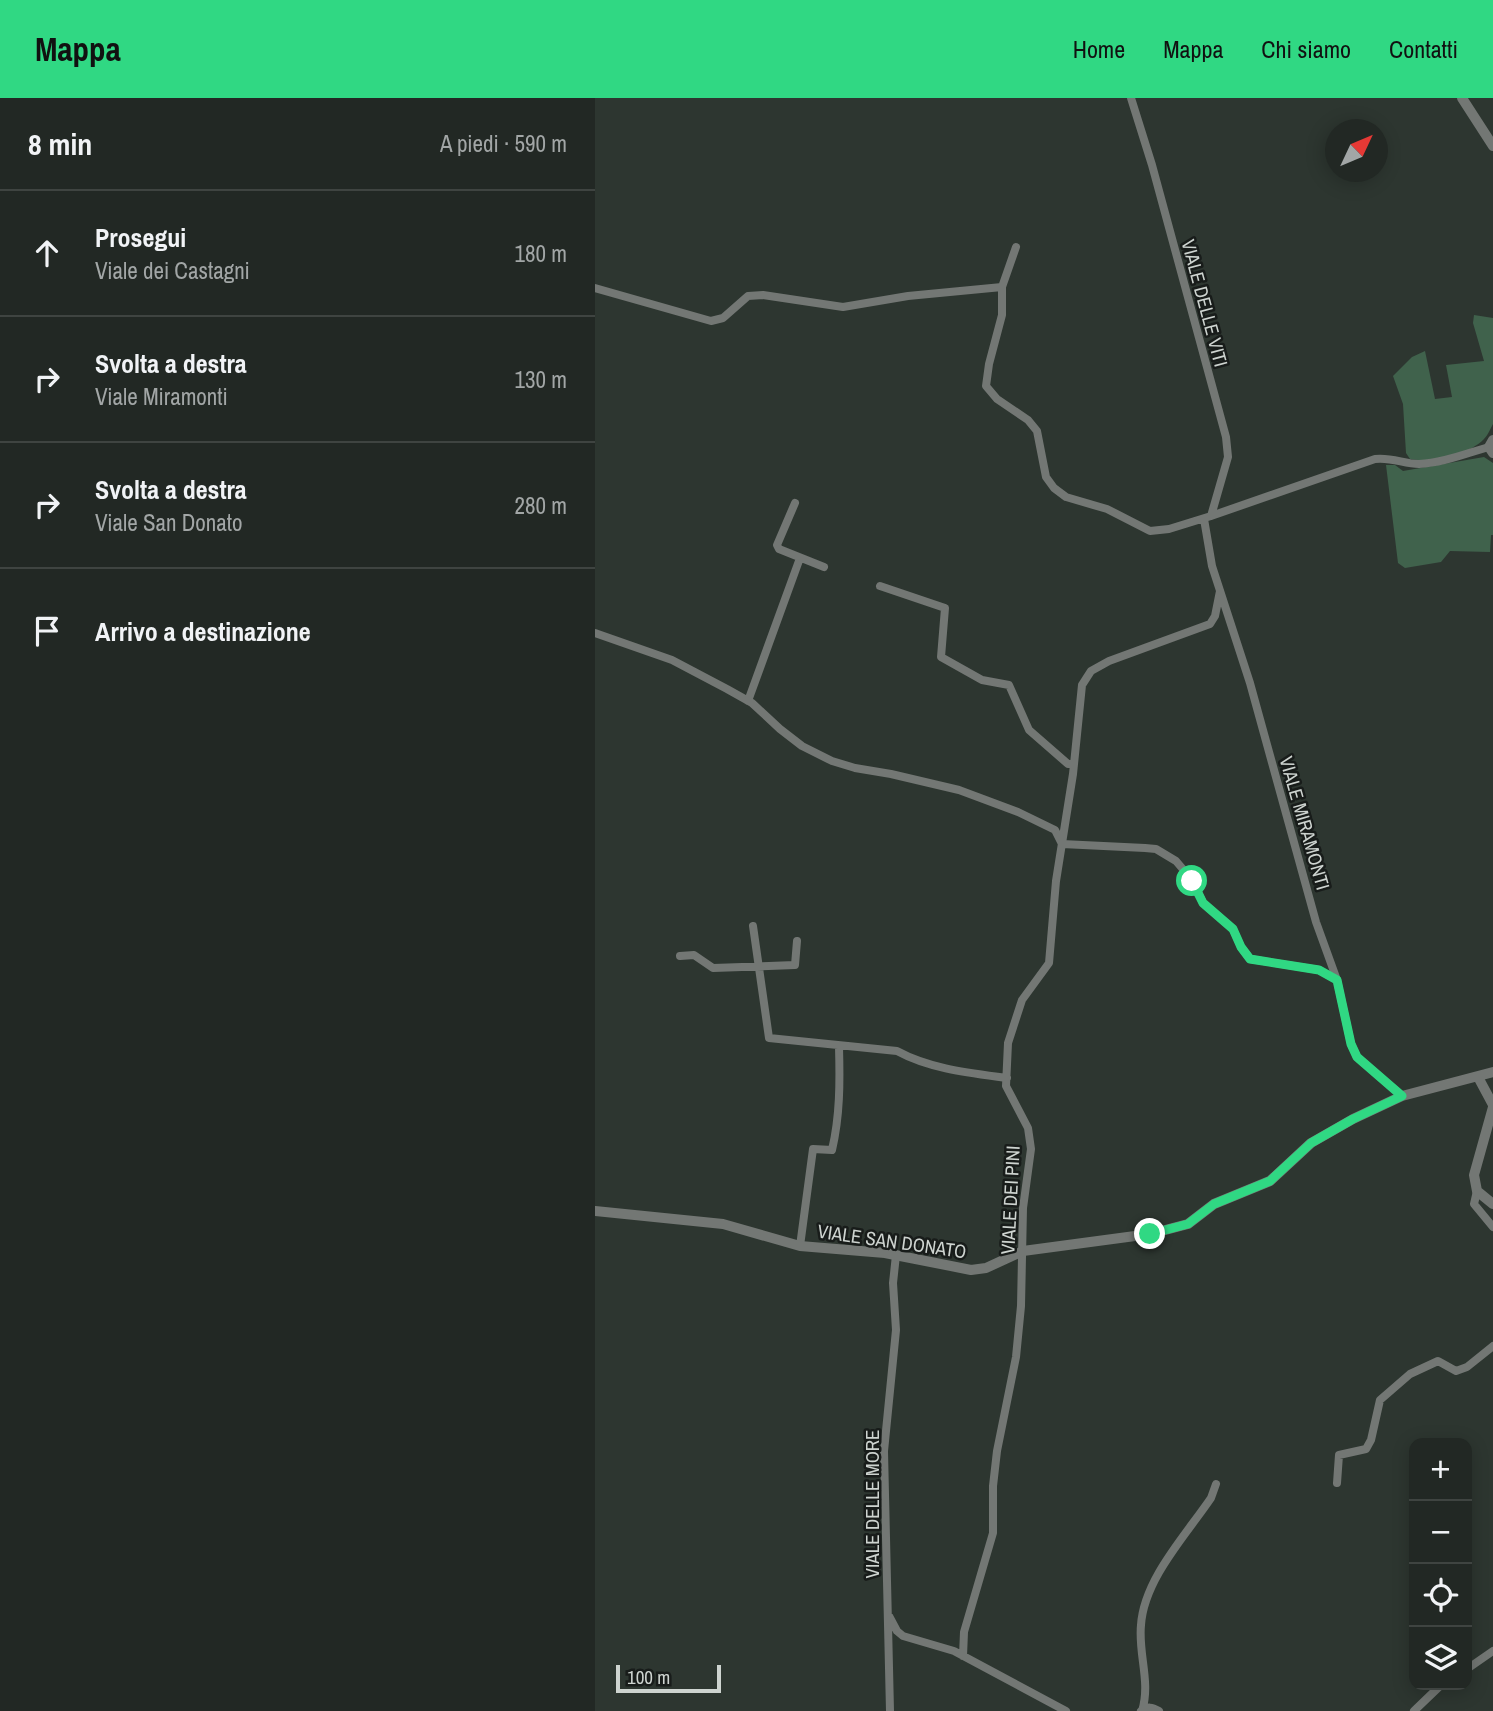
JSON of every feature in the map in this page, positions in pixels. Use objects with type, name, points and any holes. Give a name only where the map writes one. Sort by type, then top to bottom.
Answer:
[{"type":"street","name":"VIALE DELLE VITI","points":[[1131,98],[1152,165],[1226,437],[1228,457],[1208,517]]},
{"type":"street","points":[[1462,98],[1493,146]]},
{"type":"street","points":[[1016,247],[1002,287],[1002,315],[986,386],[997,399],[1028,420],[1037,432],[1046,477],[1054,488],[1066,497],[1107,509],[1150,531],[1169,529],[1375,459],[1388,457],[1416,464],[1438,462],[1492,447]]},
{"type":"street","points":[[595,288],[711,321],[723,318],[748,296],[763,295],[843,307],[908,296],[1002,287]]},
{"type":"street","points":[[795,503],[777,545],[779,549],[824,567]]},
{"type":"street","name":"VIALE MIRAMONTI","points":[[1208,517],[1212,566],[1250,683],[1316,922],[1337,980],[1351,1044],[1357,1057],[1402,1096]]},
{"type":"street","points":[[748,701],[800,558]]},
{"type":"street","points":[[880,586],[945,608],[941,657],[982,680],[1009,685],[1029,730],[1068,764],[1074,764]]},
{"type":"street","name":"VIALE DEI PINI","points":[[963,1656],[964,1633],[993,1534],[993,1486],[997,1451],[1016,1357],[1021,1306],[1023,1208],[1031,1149],[1028,1128],[1006,1086],[1008,1042],[1022,1000],[1049,963],[1055,893],[1074,764],[1082,685],[1091,671],[1109,661],[1210,624],[1215,616],[1220,591]]},
{"type":"street","points":[[595,634],[672,660],[748,701],[802,746],[832,761],[973,795],[1055,830],[1062,844],[1156,849],[1169,856],[1192,881],[1203,903],[1233,929],[1250,959],[1319,970],[1337,980]]},
{"type":"street","points":[[753,926],[769,1038],[897,1051],[909,1058],[966,1073],[1007,1078]]},
{"type":"street","points":[[680,956],[694,955],[713,968],[795,964],[797,941]]},
{"type":"street","points":[[800,1246],[813,1149],[832,1150],[837,1131],[840,1098],[839,1047]]},
{"type":"street","name":"VIALE SAN DONATO","points":[[595,1211],[723,1224],[800,1246],[895,1255],[971,1270],[996,1264],[1023,1251],[1150,1234],[1188,1224],[1214,1204],[1270,1181],[1311,1143],[1353,1119],[1402,1096],[1493,1072]]},
{"type":"street","points":[[1478,1077],[1493,1106],[1474,1175],[1477,1191],[1474,1204],[1493,1227]]},
{"type":"street","points":[[1477,1191],[1493,1204]]},
{"type":"street","name":"VIALE DELLE MORE","points":[[890,1711],[884,1451],[897,1330],[893,1283],[895,1255]]},
{"type":"street","points":[[1337,1483],[1339,1455],[1366,1449],[1371,1440],[1380,1401],[1410,1374],[1438,1361],[1456,1371],[1467,1367],[1493,1346]]},
{"type":"street","points":[[1141,1711],[1146,1688],[1140,1627],[1143,1609],[1151,1586],[1211,1498],[1216,1484]]},
{"type":"street","points":[[888,1613],[897,1631],[903,1636],[963,1656],[1066,1711]]},
{"type":"street","points":[[1472,1666],[1493,1651]]},
{"type":"street","points":[[1414,1711],[1436,1690]]},
{"type":"street","points":[[1141,1711],[1152,1707],[1159,1711]]},
{"type":"green space","points":[[1474,315],[1493,318],[1493,424],[1484,439],[1460,453],[1439,459],[1410,459],[1406,453],[1403,404],[1393,376],[1412,357],[1425,351],[1435,399],[1452,397],[1446,365],[1484,361],[1473,323]]},
{"type":"green space","points":[[1484,457],[1493,463],[1493,535],[1490,552],[1450,551],[1441,562],[1405,568],[1398,563],[1386,465],[1395,465],[1403,471]]},
{"type":"route","points":[[1150,1234],[1188,1224],[1214,1204],[1270,1181],[1311,1143],[1402,1096],[1357,1057],[1351,1044],[1337,980],[1319,970],[1250,959],[1233,929],[1203,903],[1192,881]]}]
